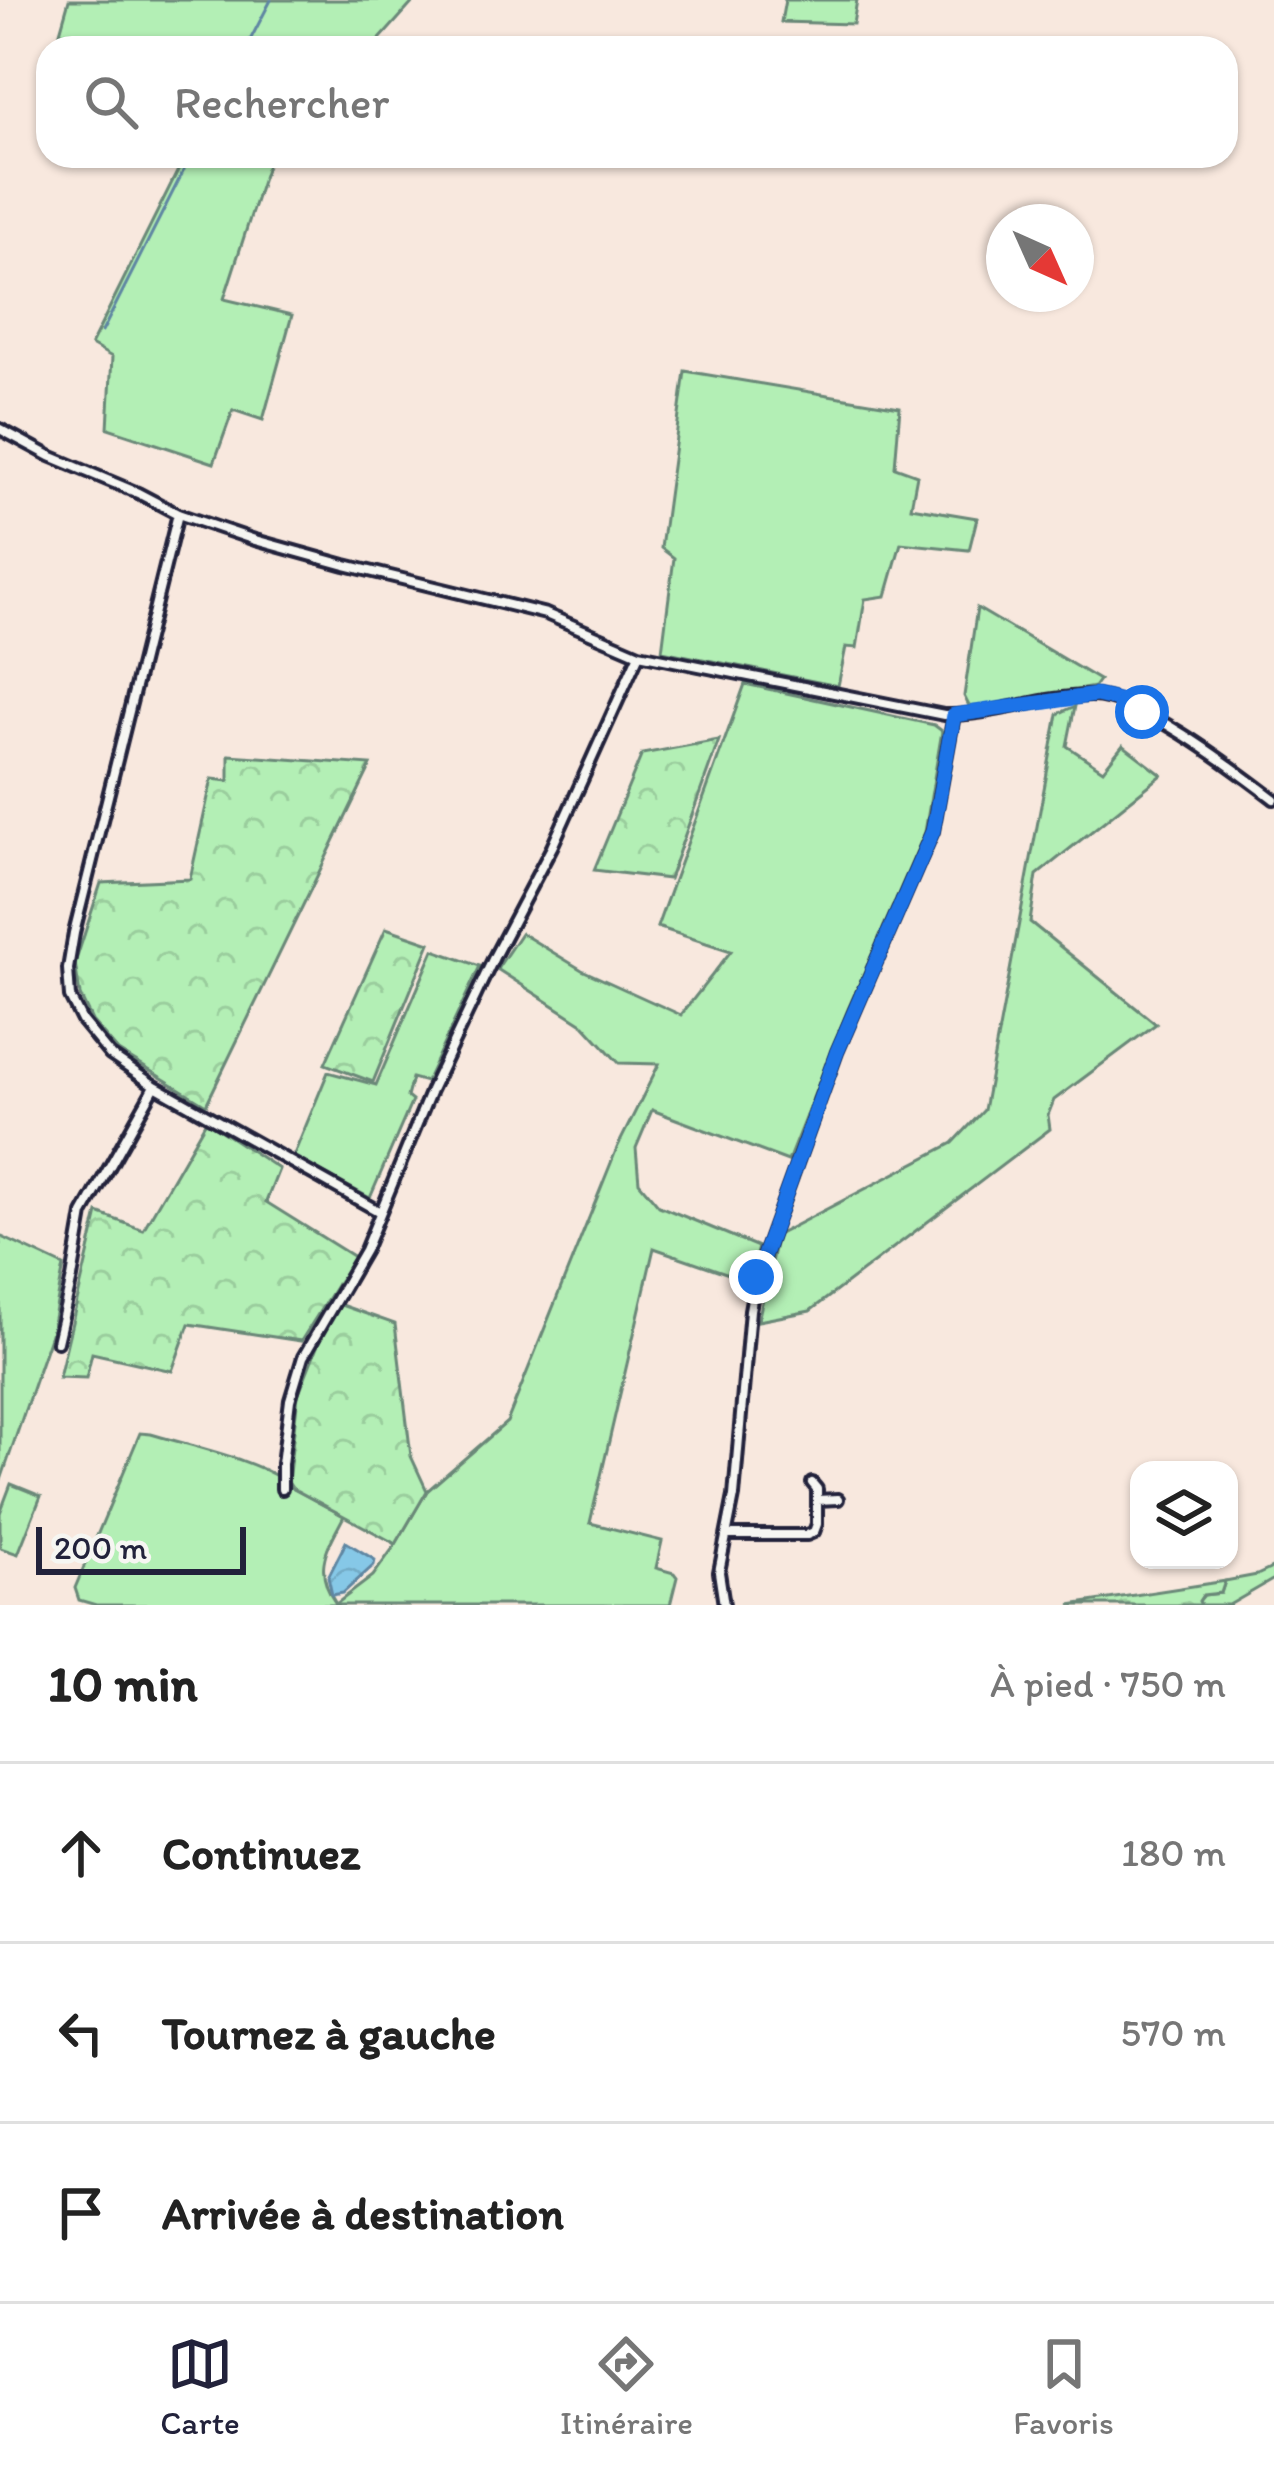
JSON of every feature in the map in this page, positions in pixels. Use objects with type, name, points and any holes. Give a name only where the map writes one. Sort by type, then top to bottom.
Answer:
[{"type":"street","points":[[0,430],[178,514],[298,553],[546,614],[639,654],[919,712],[980,714],[1096,695],[1118,700],[1207,752],[1274,799]]},
{"type":"street","points":[[178,514],[78,917],[68,970],[73,1004],[88,1030],[118,1062],[380,1212]]},
{"type":"street","points":[[282,1489],[290,1400],[303,1357],[365,1250],[441,1070],[552,847],[639,654]]},
{"type":"street","points":[[724,1605],[719,1572],[734,1496],[756,1277],[837,1052],[933,831],[954,715]]},
{"type":"street","points":[[57,1342],[83,1214],[155,1086]]},
{"type":"street","points":[[728,1535],[807,1535],[816,1528],[818,1489],[812,1483]]},
{"type":"street","points":[[817,1500],[838,1499]]},
{"type":"green space","points":[[69,0],[415,0],[383,36],[75,36],[60,32]]},
{"type":"green space","points":[[785,0],[857,0],[853,24],[781,22]]},
{"type":"green space","points":[[179,168],[266,168],[224,299],[292,315],[263,420],[233,410],[214,463],[108,428],[112,357],[91,345]]},
{"type":"green space","points":[[685,371],[900,407],[895,467],[917,475],[911,507],[977,518],[969,550],[901,543],[886,596],[865,599],[857,648],[846,647],[838,686],[662,651],[674,558],[661,548]]},
{"type":"green space","points":[[977,608],[1099,680],[1094,687],[975,709],[969,706],[964,696]]},
{"type":"green space","points":[[745,684],[934,725],[942,731],[925,832],[788,1161],[652,1110],[636,1148],[639,1182],[659,1206],[758,1247],[749,1281],[654,1248],[590,1523],[662,1541],[656,1568],[677,1577],[670,1605],[96,1605],[79,1600],[75,1588],[140,1433],[247,1462],[344,1516],[324,1569],[336,1604],[373,1576],[427,1491],[507,1422],[617,1148],[659,1064],[619,1063],[584,1025],[497,969],[521,933],[582,970],[681,1015],[731,951],[657,927]]},
{"type":"green space","points":[[1075,706],[1067,746],[1103,770],[1123,745],[1162,775],[1037,875],[1030,922],[1156,1024],[1054,1100],[1048,1115],[1050,1129],[810,1311],[758,1321],[777,1235],[953,1143],[984,1110],[1058,714]]},
{"type":"green space","points":[[719,740],[669,879],[594,870],[642,754]]},
{"type":"green space","points":[[229,755],[371,765],[206,1105],[118,1051],[92,1021],[80,995],[75,963],[101,883],[190,879],[212,779],[229,781]]},
{"type":"green space","points":[[386,928],[430,943],[373,1082],[325,1064]]},
{"type":"green space","points":[[434,950],[480,966],[426,1082],[412,1078],[407,1097],[412,1101],[370,1198],[293,1157],[328,1072],[376,1085]]},
{"type":"green space","points":[[206,1121],[279,1169],[266,1202],[354,1257],[301,1341],[189,1324],[172,1371],[92,1353],[86,1378],[59,1377],[98,1213],[143,1230]]},
{"type":"green space","points":[[0,1236],[64,1266],[51,1334],[0,1483]]},
{"type":"green space","points":[[338,1304],[395,1324],[411,1456],[427,1491],[396,1544],[288,1482],[298,1395]]},
{"type":"green space","points":[[11,1484],[41,1496],[18,1554],[0,1548],[0,1513]]},
{"type":"green space","points":[[1274,1567],[1274,1579],[1229,1605],[1201,1605],[1199,1601],[1204,1595],[1221,1593],[1225,1581]]},
{"type":"green space","points":[[1225,1581],[1221,1593],[1203,1595],[1201,1605],[1070,1605]]},
{"type":"water","points":[[346,1542],[375,1560],[374,1565],[343,1593],[332,1595],[328,1577]]},
{"type":"waterway","points":[[252,36],[271,0]]},
{"type":"waterway","points":[[102,332],[185,168]]},
{"type":"route","points":[[756,1277],[837,1052],[933,831],[954,715],[1096,695],[1142,712]]}]
